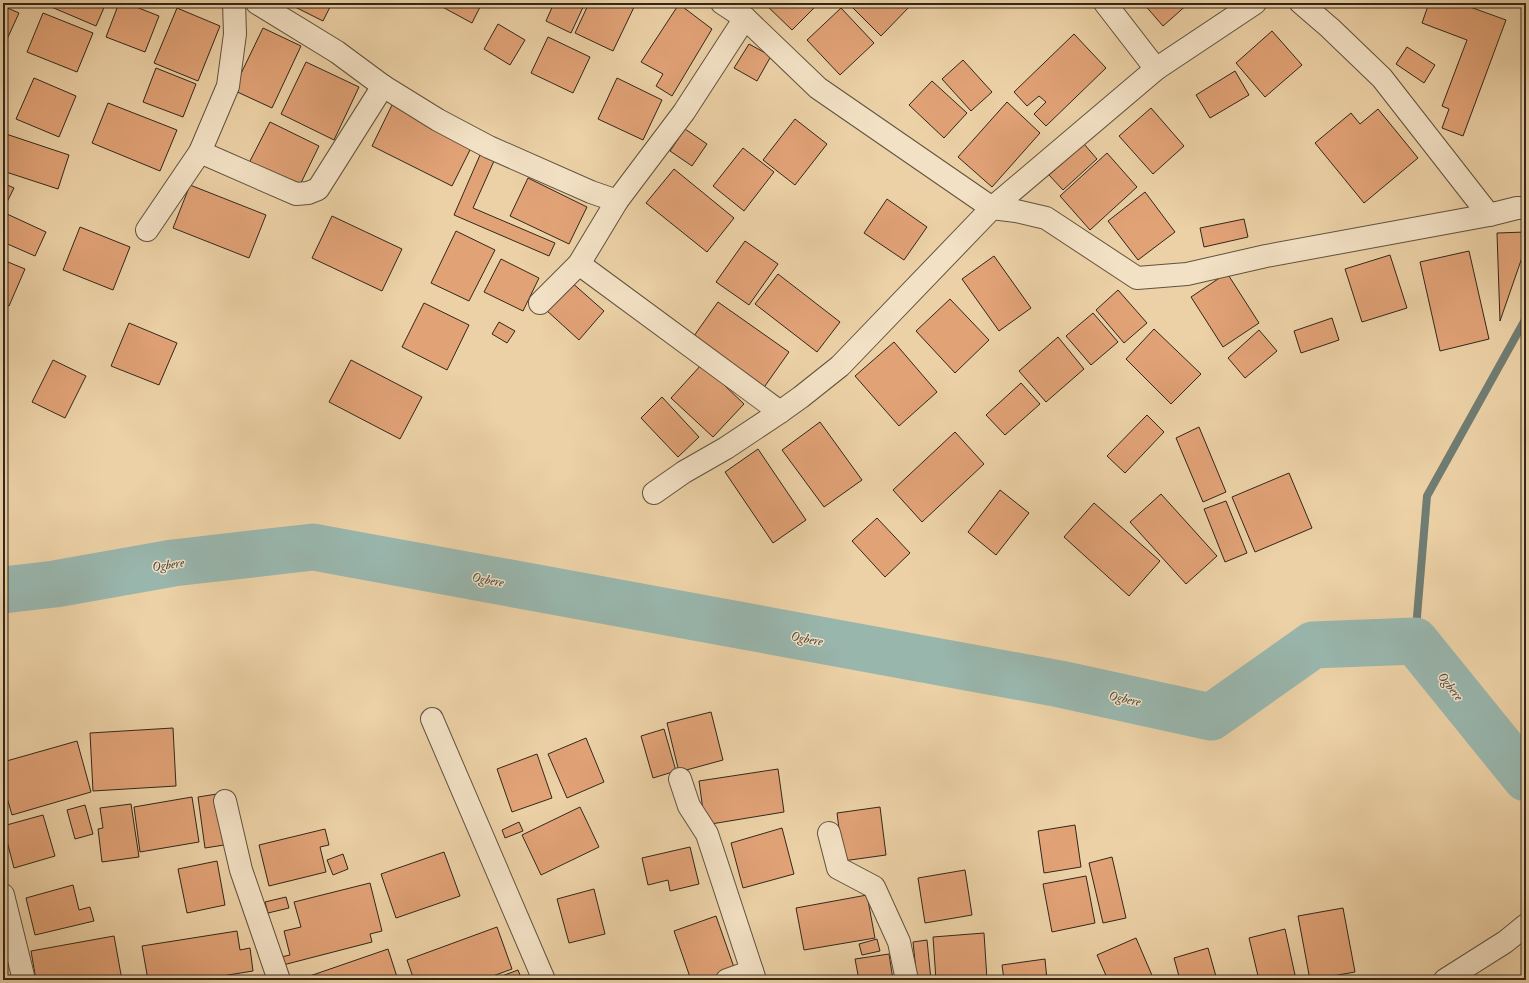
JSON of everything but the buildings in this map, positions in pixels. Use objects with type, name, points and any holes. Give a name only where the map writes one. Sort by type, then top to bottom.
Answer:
[{"type":"street","points":[[147,230],[200,152],[228,86],[235,34],[234,3]]},
{"type":"street","points":[[257,3],[337,52],[383,86],[438,120],[489,147],[591,192],[617,201]]},
{"type":"street","points":[[722,3],[745,18],[818,88],[992,208],[1016,211],[1046,218],[1137,278],[1187,274],[1266,256],[1489,216],[1517,208],[1526,208]]},
{"type":"street","points":[[1105,3],[1156,69]]},
{"type":"street","points":[[654,493],[684,472],[726,448],[780,412],[840,366],[992,208],[1156,69],[1255,3]]},
{"type":"street","points":[[1301,3],[1330,28],[1382,78],[1489,216]]},
{"type":"street","points":[[540,303],[579,264],[617,201],[684,112],[745,18]]},
{"type":"street","points":[[200,152],[296,194],[308,193],[318,189],[383,86]]},
{"type":"street","points":[[579,264],[780,412]]},
{"type":"street","points":[[432,719],[544,980]]},
{"type":"street","points":[[680,779],[689,806],[707,834],[753,976],[727,980]]},
{"type":"street","points":[[225,801],[241,870],[279,980]]},
{"type":"street","points":[[829,833],[838,868],[874,887],[899,942],[907,980]]},
{"type":"street","points":[[3,895],[24,980]]},
{"type":"street","points":[[1445,980],[1506,942],[1526,925]]},
{"type":"waterway","points":[[1415,641],[1427,496],[1526,318]]},
{"type":"waterway","name":"Ogbere","points":[[3,590],[55,584],[173,563],[313,547],[1060,684],[1211,717],[1313,645],[1415,641],[1526,778]]}]
